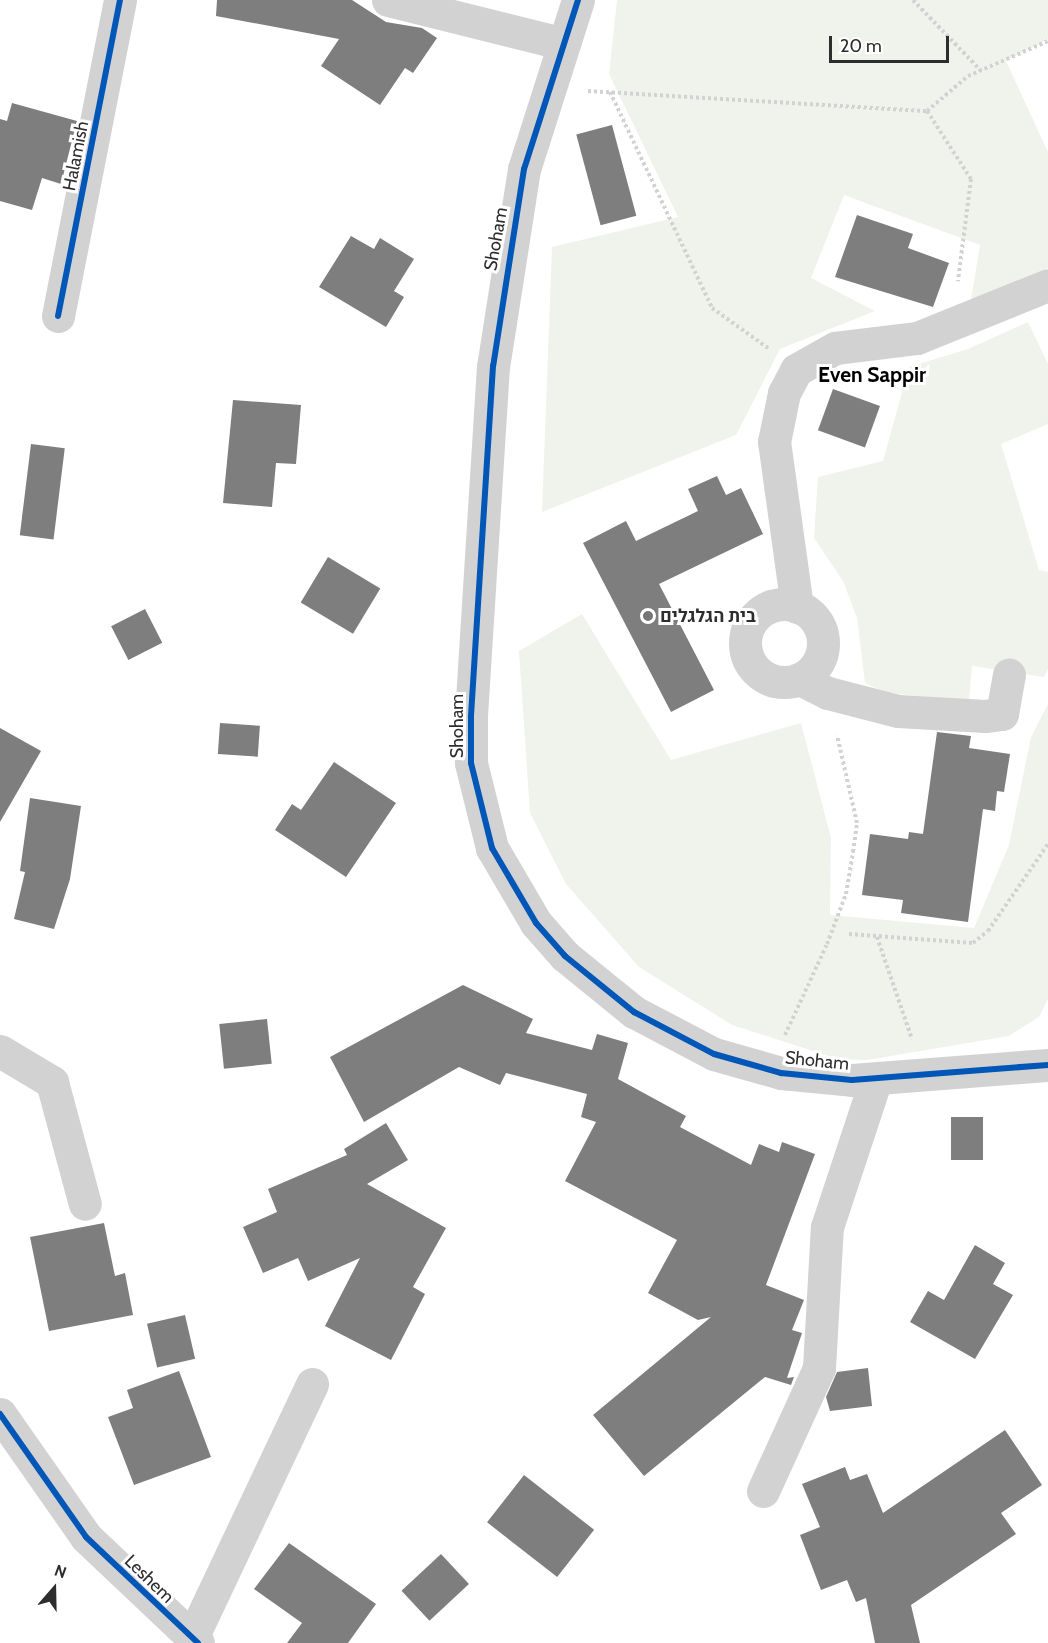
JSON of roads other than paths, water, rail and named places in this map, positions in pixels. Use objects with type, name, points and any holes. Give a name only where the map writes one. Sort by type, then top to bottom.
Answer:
[{"type":"street","name":"Halamish","points":[[58,316],[120,0]]},
{"type":"street","points":[[388,0],[564,44]]},
{"type":"street","name":"Shoham","points":[[578,0],[548,89],[519,196],[489,398],[471,717],[479,807],[512,887],[536,923],[598,986],[673,1035],[714,1054],[781,1073],[876,1079],[925,1077],[1048,1065]]},
{"type":"street","points":[[797,607],[774,442],[784,393],[796,369],[835,348],[917,338],[1048,285]]},
{"type":"street","points":[[814,686],[823,644],[816,621],[797,607],[779,604],[762,611],[749,624],[744,642],[759,674],[783,682],[814,686],[898,711],[985,716],[1002,714],[1009,675]]},
{"type":"street","points":[[0,1051],[52,1082],[85,1204]]},
{"type":"street","points":[[763,1491],[819,1368],[827,1227],[876,1079]]},
{"type":"street","points":[[195,1640],[312,1384]]},
{"type":"street","name":"Leshem","points":[[0,1414],[86,1537],[195,1640]]},
{"type":"place","name":"בית הגלגלים","points":[[648,616]]},
{"type":"district","name":"Even Sappir","points":[[872,375]]}]
